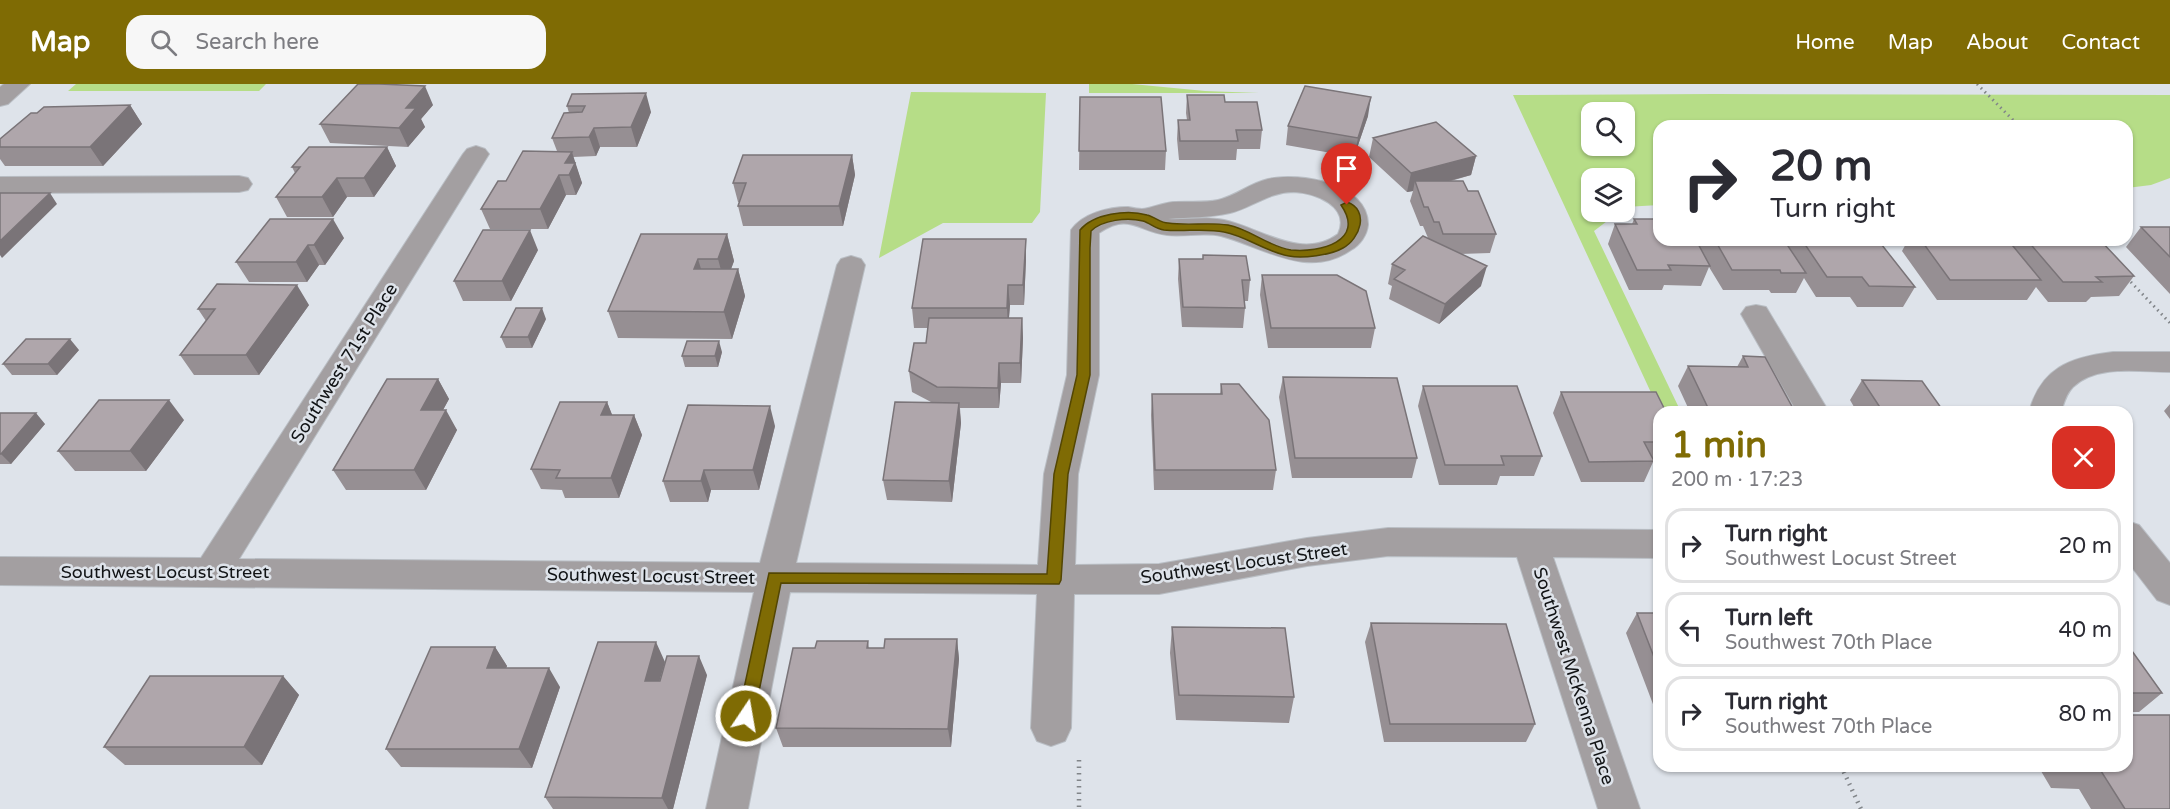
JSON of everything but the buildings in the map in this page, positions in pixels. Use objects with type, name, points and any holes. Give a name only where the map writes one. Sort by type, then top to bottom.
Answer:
[{"type":"street","points":[[0,99],[18,84]]},
{"type":"street","name":"Southwest 71st Place","points":[[213,572],[476,154]]},
{"type":"street","points":[[0,185],[239,184]]},
{"type":"street","points":[[1051,728],[1054,580],[1061,474],[1083,375],[1085,230],[1093,223],[1108,218],[1144,218],[1163,227],[1227,229],[1290,253],[1308,254],[1339,246],[1354,233],[1356,224],[1354,215],[1338,197],[1313,186],[1295,184],[1264,189],[1231,204],[1216,208],[1160,210],[1144,218]]},
{"type":"street","points":[[727,809],[775,577],[851,265]]},
{"type":"street","points":[[1756,314],[1810,406]]},
{"type":"street","points":[[2047,406],[2053,388],[2061,378],[2087,366],[2112,362],[2170,362]]},
{"type":"street","name":"Southwest Locust Street","points":[[0,570],[1054,580],[1159,579],[1307,552],[1388,542],[1653,544]]},
{"type":"street","name":"Southwest McKenna Place","points":[[1530,542],[1619,809]]},
{"type":"street","points":[[2133,548],[2170,590]]},
{"type":"path","points":[[1977,84],[2013,120]]},
{"type":"path","points":[[2122,273],[2170,323]]},
{"type":"path","points":[[1844,772],[1861,809]]},
{"type":"green space","points":[[76,84],[266,84],[259,91],[68,91]]},
{"type":"green space","points":[[1089,84],[1132,84],[1205,91],[1259,93],[1089,93]]},
{"type":"green space","points":[[911,92],[1046,93],[1040,212],[1032,223],[943,223],[879,258]]},
{"type":"green space","points":[[1513,95],[2170,95],[2170,178],[2151,185],[2133,187],[2133,120],[1653,120],[1653,205],[1635,206],[1635,168],[1581,168],[1581,222],[1606,222],[1594,231],[1678,406],[1657,406]]},
{"type":"route","points":[[746,716],[775,577],[1054,580],[1061,474],[1083,375],[1085,230],[1093,223],[1108,218],[1124,217],[1144,218],[1163,227],[1227,229],[1272,248],[1290,253],[1308,254],[1339,246],[1354,233],[1356,224],[1354,215],[1347,205]]}]
